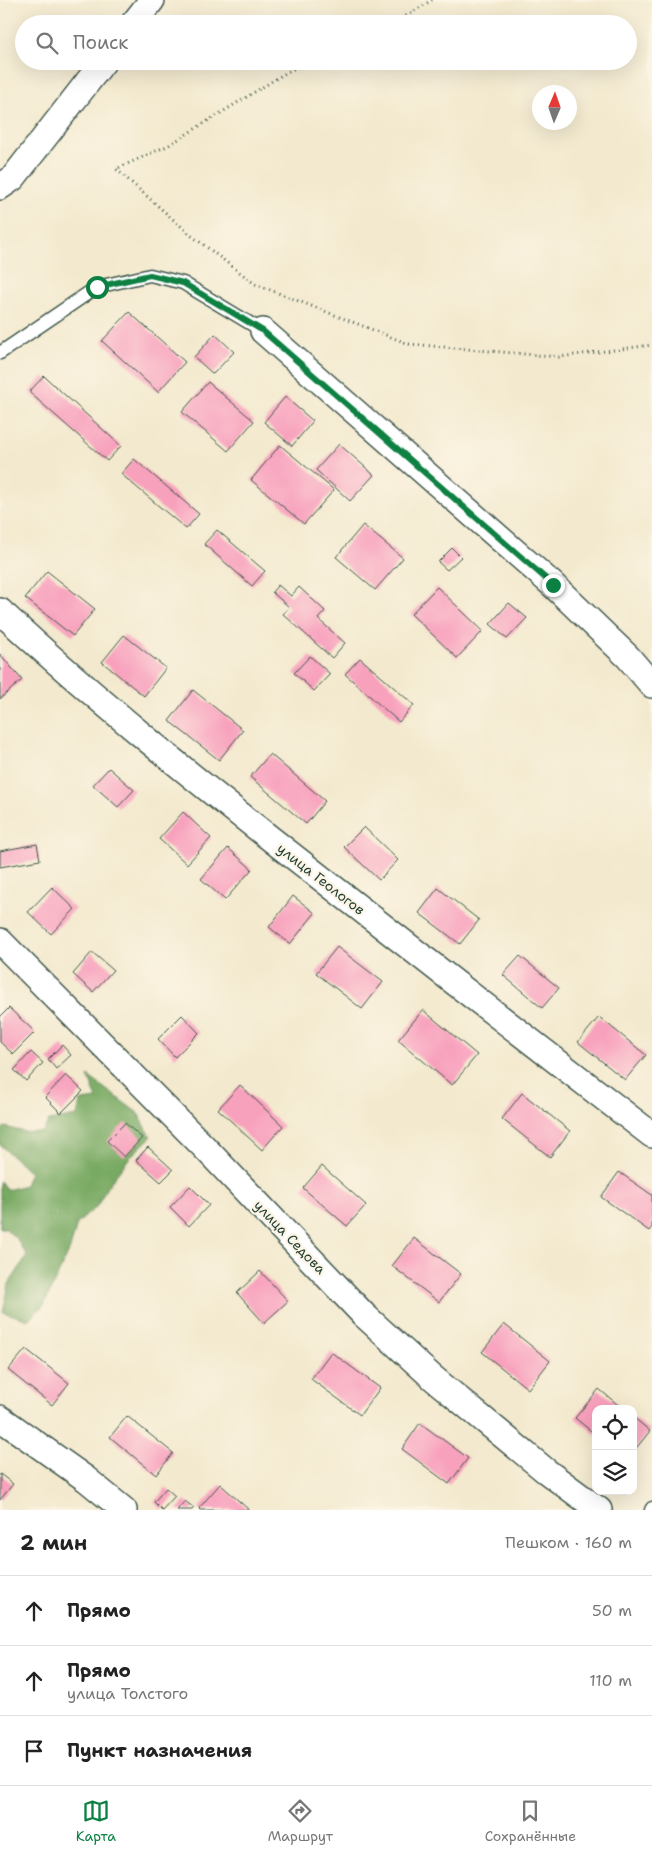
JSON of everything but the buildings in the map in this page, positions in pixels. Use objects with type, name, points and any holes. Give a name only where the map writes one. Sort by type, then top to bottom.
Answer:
[{"type":"street","points":[[140,15],[151,0]]},
{"type":"street","points":[[0,187],[13,178],[97,70]]},
{"type":"street","points":[[263,331],[553,585],[628,658],[652,685]]},
{"type":"street","name":"улица Геологов","points":[[0,611],[70,676],[239,814],[460,988],[652,1135]]},
{"type":"street","name":"улица Седова","points":[[0,941],[205,1148],[364,1315],[432,1377],[546,1471],[600,1510]]},
{"type":"street","points":[[0,1418],[86,1479],[124,1510]]},
{"type":"lane","points":[[0,353],[97,287],[150,275],[183,283],[263,331]]},
{"type":"path","points":[[408,15],[432,0]]},
{"type":"path","points":[[292,70],[169,145],[116,168],[192,236],[255,284],[409,344],[559,357],[652,345]]},
{"type":"green space","points":[[88,1076],[138,1113],[151,1137],[131,1156],[107,1187],[97,1206],[77,1224],[70,1249],[44,1305],[29,1320],[3,1312],[9,1284],[27,1256],[18,1241],[5,1228],[0,1228],[0,1181],[7,1190],[25,1185],[30,1172],[0,1145],[0,1131],[5,1127],[25,1132],[42,1132],[49,1121],[77,1116],[80,1101],[97,1099]]},
{"type":"route","points":[[97,287],[150,275],[183,283],[263,331],[553,585]]}]
